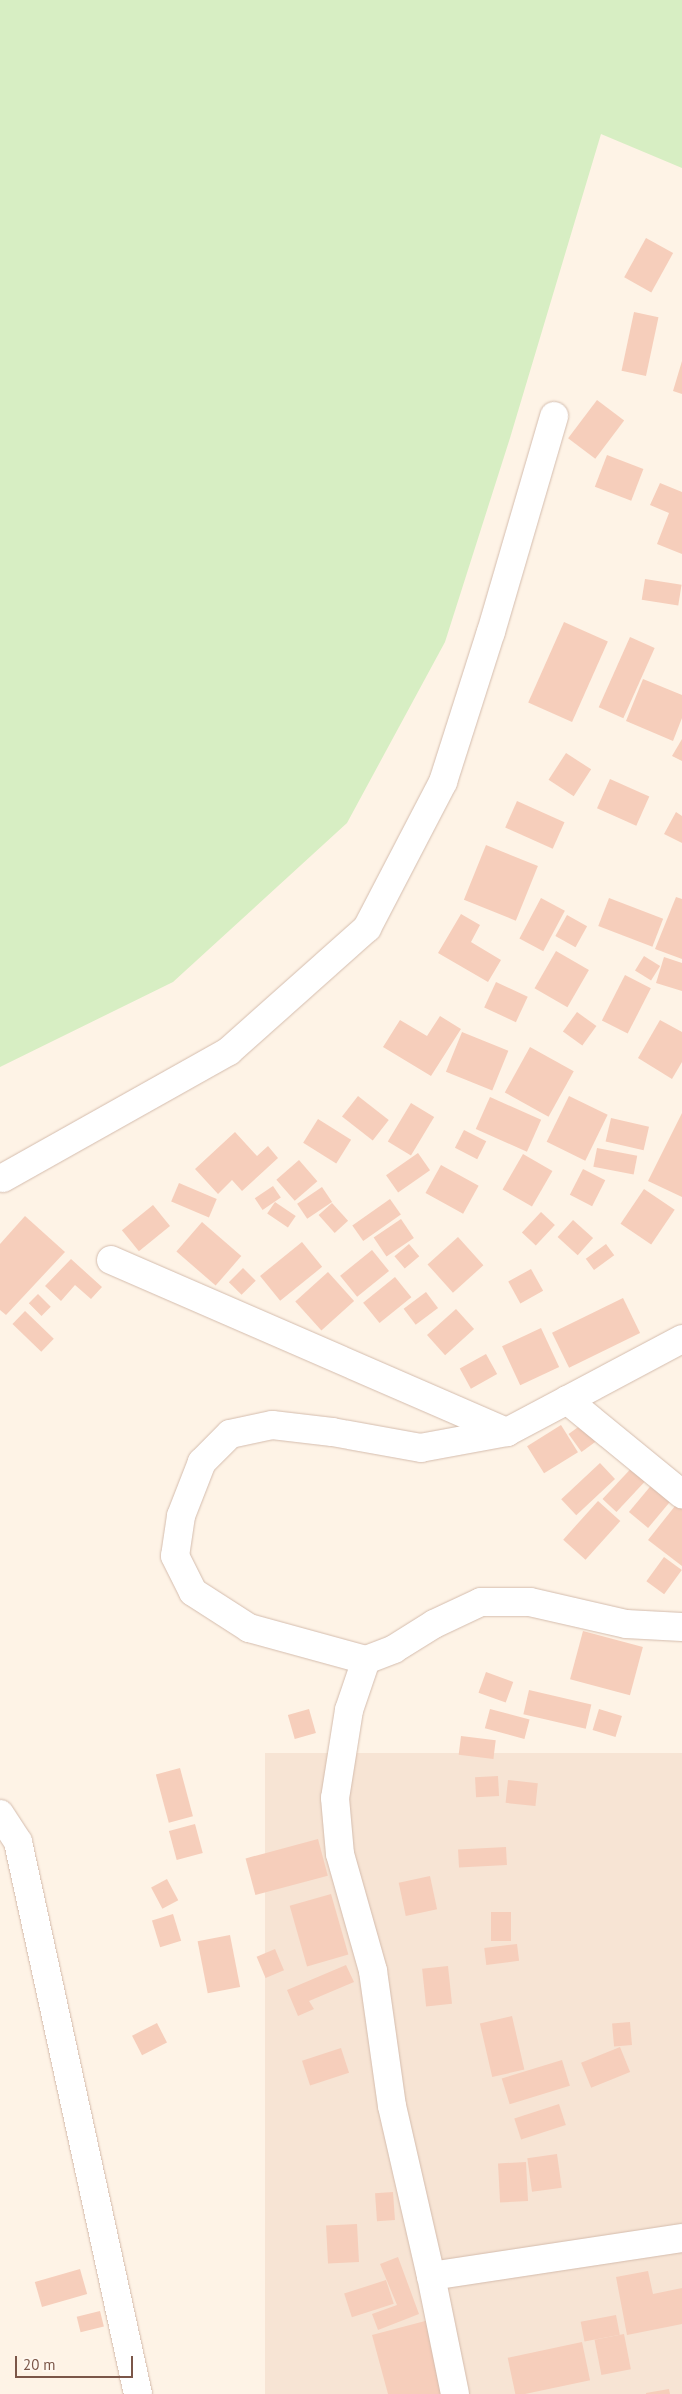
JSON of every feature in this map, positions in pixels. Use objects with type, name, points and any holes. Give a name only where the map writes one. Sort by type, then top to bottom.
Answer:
[{"type":"street","points":[[1,1180],[229,1051],[367,928],[443,782],[492,632],[554,416]]},
{"type":"street","points":[[111,1260],[507,1432]]},
{"type":"street","points":[[682,1339],[507,1432],[421,1448],[332,1432],[272,1425],[230,1434],[202,1462],[181,1516],[175,1556],[193,1592],[249,1628],[366,1660],[394,1649],[434,1624],[481,1602],[530,1602],[626,1624],[682,1627]]},
{"type":"street","points":[[567,1400],[682,1494]]},
{"type":"street","points":[[366,1660],[349,1710],[334,1798],[340,1854],[373,1971],[392,2106],[431,2276],[455,2394]]},
{"type":"street","points":[[0,1814],[18,1842],[138,2394]]},
{"type":"street","points":[[431,2276],[682,2238]]},
{"type":"shaded area","points":[[265,1753],[682,1753],[682,2394],[265,2394]]},
{"type":"green space","points":[[0,0],[682,0],[682,168],[601,134],[510,438],[445,642],[347,823],[173,982],[0,1067]]},
{"type":"building","points":[[646,238],[673,253],[651,292],[624,277]]},
{"type":"building","points":[[634,312],[658,317],[646,376],[622,371]]},
{"type":"building","points":[[682,361],[682,394],[673,391]]},
{"type":"building","points":[[597,400],[624,420],[595,459],[568,438]]},
{"type":"building","points":[[607,455],[643,469],[631,501],[595,487]]},
{"type":"building","points":[[660,483],[682,492],[682,554],[657,544],[669,513],[650,505]]},
{"type":"building","points":[[645,579],[682,585],[678,606],[642,600]]},
{"type":"building","points":[[564,622],[608,642],[572,722],[528,702]]},
{"type":"building","points":[[630,637],[655,648],[623,718],[599,707]]},
{"type":"building","points":[[643,679],[682,695],[682,718],[673,741],[626,721]]},
{"type":"building","points":[[682,739],[682,761],[672,756]]},
{"type":"building","points":[[566,753],[591,769],[574,796],[549,780]]},
{"type":"building","points":[[610,779],[649,796],[636,826],[597,808]]},
{"type":"building","points":[[517,801],[565,822],[553,849],[505,827]]},
{"type":"building","points":[[676,812],[682,816],[682,843],[664,834]]},
{"type":"building","points":[[486,845],[538,866],[516,921],[464,900]]},
{"type":"building","points":[[676,897],[682,899],[682,959],[655,949]]},
{"type":"building","points":[[541,898],[565,911],[543,951],[519,939]]},
{"type":"building","points":[[609,898],[663,919],[652,947],[598,926]]},
{"type":"building","points":[[461,914],[480,925],[471,942],[501,960],[488,982],[438,953]]},
{"type":"building","points":[[567,915],[587,926],[575,947],[555,936]]},
{"type":"building","points":[[556,951],[589,970],[567,1007],[534,988]]},
{"type":"building","points":[[644,956],[660,966],[651,980],[635,970]]},
{"type":"building","points":[[664,957],[682,963],[682,991],[656,983]]},
{"type":"building","points":[[625,975],[651,988],[628,1034],[602,1020]]},
{"type":"building","points":[[496,982],[528,997],[516,1022],[484,1007]]},
{"type":"building","points":[[577,1012],[596,1026],[582,1046],[563,1031]]},
{"type":"building","points":[[440,1016],[461,1029],[431,1076],[383,1047],[400,1020],[427,1036]]},
{"type":"building","points":[[660,1020],[682,1032],[682,1062],[672,1079],[638,1058]]},
{"type":"building","points":[[462,1032],[508,1051],[492,1091],[446,1072]]},
{"type":"building","points":[[530,1047],[574,1071],[549,1117],[505,1092]]},
{"type":"building","points":[[358,1096],[389,1120],[373,1140],[342,1116]]},
{"type":"building","points":[[569,1096],[608,1115],[585,1161],[547,1142]]},
{"type":"building","points":[[490,1097],[541,1120],[527,1152],[476,1129]]},
{"type":"building","points":[[411,1103],[434,1117],[411,1155],[388,1142]]},
{"type":"building","points":[[682,1113],[682,1197],[648,1181]]},
{"type":"building","points":[[611,1118],[649,1127],[644,1150],[606,1141]]},
{"type":"building","points":[[318,1119],[351,1140],[336,1163],[303,1143]]},
{"type":"building","points":[[464,1130],[486,1141],[477,1159],[455,1148]]},
{"type":"building","points":[[235,1132],[257,1156],[268,1146],[278,1158],[242,1191],[232,1180],[218,1194],[195,1169]]},
{"type":"building","points":[[597,1148],[637,1156],[634,1174],[593,1167]]},
{"type":"building","points":[[418,1153],[430,1170],[398,1193],[386,1175]]},
{"type":"building","points":[[523,1154],[552,1171],[532,1207],[502,1190]]},
{"type":"building","points":[[299,1160],[317,1181],[295,1201],[276,1180]]},
{"type":"building","points":[[441,1165],[479,1186],[463,1214],[425,1193]]},
{"type":"building","points":[[583,1169],[605,1180],[592,1206],[570,1195]]},
{"type":"building","points":[[179,1183],[217,1199],[209,1217],[171,1201]]},
{"type":"building","points":[[273,1186],[281,1198],[263,1210],[255,1198]]},
{"type":"building","points":[[322,1187],[332,1202],[307,1219],[297,1204]]},
{"type":"building","points":[[644,1189],[675,1210],[651,1245],[621,1224]]},
{"type":"building","points":[[390,1199],[401,1215],[363,1241],[352,1225]]},
{"type":"building","points":[[275,1202],[296,1216],[288,1228],[267,1214]]},
{"type":"building","points":[[332,1203],[348,1221],[335,1233],[319,1215]]},
{"type":"building","points":[[153,1205],[170,1226],[139,1251],[122,1230]]},
{"type":"building","points":[[541,1212],[555,1225],[536,1245],[522,1232]]},
{"type":"building","points":[[25,1216],[65,1252],[6,1315],[0,1310],[0,1244]]},
{"type":"building","points":[[401,1219],[414,1238],[387,1257],[374,1237]]},
{"type":"building","points":[[573,1220],[593,1238],[578,1255],[558,1237]]},
{"type":"building","points":[[202,1222],[241,1256],[216,1286],[176,1251]]},
{"type":"building","points":[[458,1237],[483,1265],[453,1293],[428,1264]]},
{"type":"building","points":[[302,1242],[322,1267],[280,1301],[260,1276]]},
{"type":"building","points":[[409,1244],[419,1256],[405,1268],[394,1256]]},
{"type":"building","points":[[606,1244],[614,1255],[594,1270],[586,1259]]},
{"type":"building","points":[[372,1250],[389,1271],[357,1297],[340,1276]]},
{"type":"building","points":[[71,1259],[102,1287],[91,1299],[75,1285],[61,1301],[45,1286]]},
{"type":"building","points":[[243,1268],[256,1281],[242,1295],[229,1282]]},
{"type":"building","points":[[531,1269],[543,1291],[520,1303],[508,1282]]},
{"type":"building","points":[[328,1272],[354,1301],[321,1330],[295,1301]]},
{"type":"building","points":[[395,1277],[411,1297],[379,1323],[363,1303]]},
{"type":"building","points":[[426,1292],[438,1308],[416,1325],[404,1309]]},
{"type":"building","points":[[38,1294],[51,1307],[42,1316],[29,1303]]},
{"type":"building","points":[[623,1298],[640,1333],[569,1368],[552,1333]]},
{"type":"building","points":[[456,1309],[474,1329],[445,1355],[427,1335]]},
{"type":"building","points":[[25,1311],[54,1339],[41,1352],[12,1324]]},
{"type":"building","points":[[541,1328],[559,1367],[520,1385],[502,1346]]},
{"type":"building","points":[[486,1354],[497,1374],[471,1389],[460,1369]]},
{"type":"building","points":[[588,1420],[601,1438],[582,1452],[569,1434]]},
{"type":"building","points":[[561,1425],[578,1452],[544,1473],[527,1446]]},
{"type":"building","points":[[638,1461],[652,1474],[616,1512],[603,1499]]},
{"type":"building","points":[[600,1463],[615,1479],[576,1515],[561,1499]]},
{"type":"building","points":[[654,1482],[673,1498],[648,1528],[629,1512]]},
{"type":"building","points":[[598,1501],[620,1521],[585,1560],[563,1540]]},
{"type":"building","points":[[679,1501],[682,1504],[682,1566],[648,1540]]},
{"type":"building","points":[[664,1557],[682,1570],[664,1594],[646,1581]]},
{"type":"building","points":[[583,1631],[643,1647],[630,1695],[570,1679]]},
{"type":"building","points":[[486,1672],[513,1682],[506,1703],[478,1693]]},
{"type":"building","points":[[529,1690],[591,1704],[586,1729],[523,1714]]},
{"type":"building","points":[[309,1709],[316,1733],[295,1739],[288,1715]]},
{"type":"building","points":[[490,1709],[530,1720],[524,1739],[485,1728]]},
{"type":"building","points":[[599,1709],[622,1716],[616,1737],[593,1730]]},
{"type":"building","points":[[461,1736],[496,1740],[493,1759],[459,1755]]},
{"type":"building","points":[[180,1768],[193,1816],[169,1823],[156,1774]]},
{"type":"building","points":[[498,1776],[499,1796],[476,1797],[475,1777]]},
{"type":"building","points":[[508,1780],[538,1783],[535,1806],[506,1803]]},
{"type":"building","points":[[195,1824],[203,1853],[177,1860],[169,1831]]},
{"type":"building","points":[[318,1839],[328,1876],[255,1895],[246,1858]]},
{"type":"building","points":[[506,1847],[507,1865],[459,1867],[458,1850]]},
{"type":"building","points":[[430,1876],[437,1909],[406,1916],[399,1883]]},
{"type":"building","points":[[167,1879],[178,1900],[162,1909],[151,1887]]},
{"type":"building","points":[[331,1894],[348,1955],[307,1966],[290,1906]]},
{"type":"building","points":[[491,1912],[511,1912],[511,1941],[491,1941]]},
{"type":"building","points":[[173,1914],[181,1941],[160,1947],[152,1920]]},
{"type":"building","points":[[230,1935],[240,1987],[208,1993],[198,1941]]},
{"type":"building","points":[[517,1944],[519,1961],[486,1965],[484,1948]]},
{"type":"building","points":[[275,1949],[284,1970],[266,1978],[257,1957]]},
{"type":"building","points":[[346,1965],[354,1982],[309,2001],[314,2009],[298,2016],[287,1990]]},
{"type":"building","points":[[448,1966],[452,2004],[426,2007],[422,1969]]},
{"type":"building","points":[[512,2016],[524,2070],[492,2077],[480,2023]]},
{"type":"building","points":[[630,2022],[632,2045],[614,2046],[612,2024]]},
{"type":"building","points":[[157,2023],[167,2043],[142,2055],[132,2036]]},
{"type":"building","points":[[620,2047],[630,2072],[591,2088],[581,2063]]},
{"type":"building","points":[[341,2048],[349,2073],[310,2085],[302,2061]]},
{"type":"building","points":[[562,2060],[570,2086],[510,2104],[502,2078]]},
{"type":"building","points":[[559,2104],[566,2125],[521,2139],[514,2119]]},
{"type":"building","points":[[557,2154],[562,2188],[532,2192],[527,2158]]},
{"type":"building","points":[[526,2162],[528,2201],[500,2202],[498,2163]]},
{"type":"building","points":[[393,2192],[395,2220],[377,2221],[375,2193]]},
{"type":"building","points":[[357,2224],[359,2262],[328,2264],[326,2226]]},
{"type":"building","points":[[398,2257],[419,2314],[378,2330],[372,2314],[397,2305],[380,2264]]},
{"type":"building","points":[[80,2269],[87,2294],[42,2307],[35,2282]]},
{"type":"building","points":[[648,2271],[653,2294],[682,2288],[682,2324],[627,2335],[616,2277]]},
{"type":"building","points":[[386,2280],[394,2304],[352,2317],[344,2294]]},
{"type":"building","points":[[100,2311],[104,2327],[81,2332],[77,2317]]},
{"type":"building","points":[[616,2315],[620,2335],[584,2342],[581,2322]]},
{"type":"building","points":[[429,2320],[449,2394],[388,2394],[372,2335]]},
{"type":"building","points":[[624,2334],[631,2369],[601,2375],[595,2340]]},
{"type":"building","points":[[582,2342],[590,2380],[525,2394],[515,2394],[508,2358]]},
{"type":"building","points":[[669,2389],[670,2394],[646,2394],[646,2393]]}]
